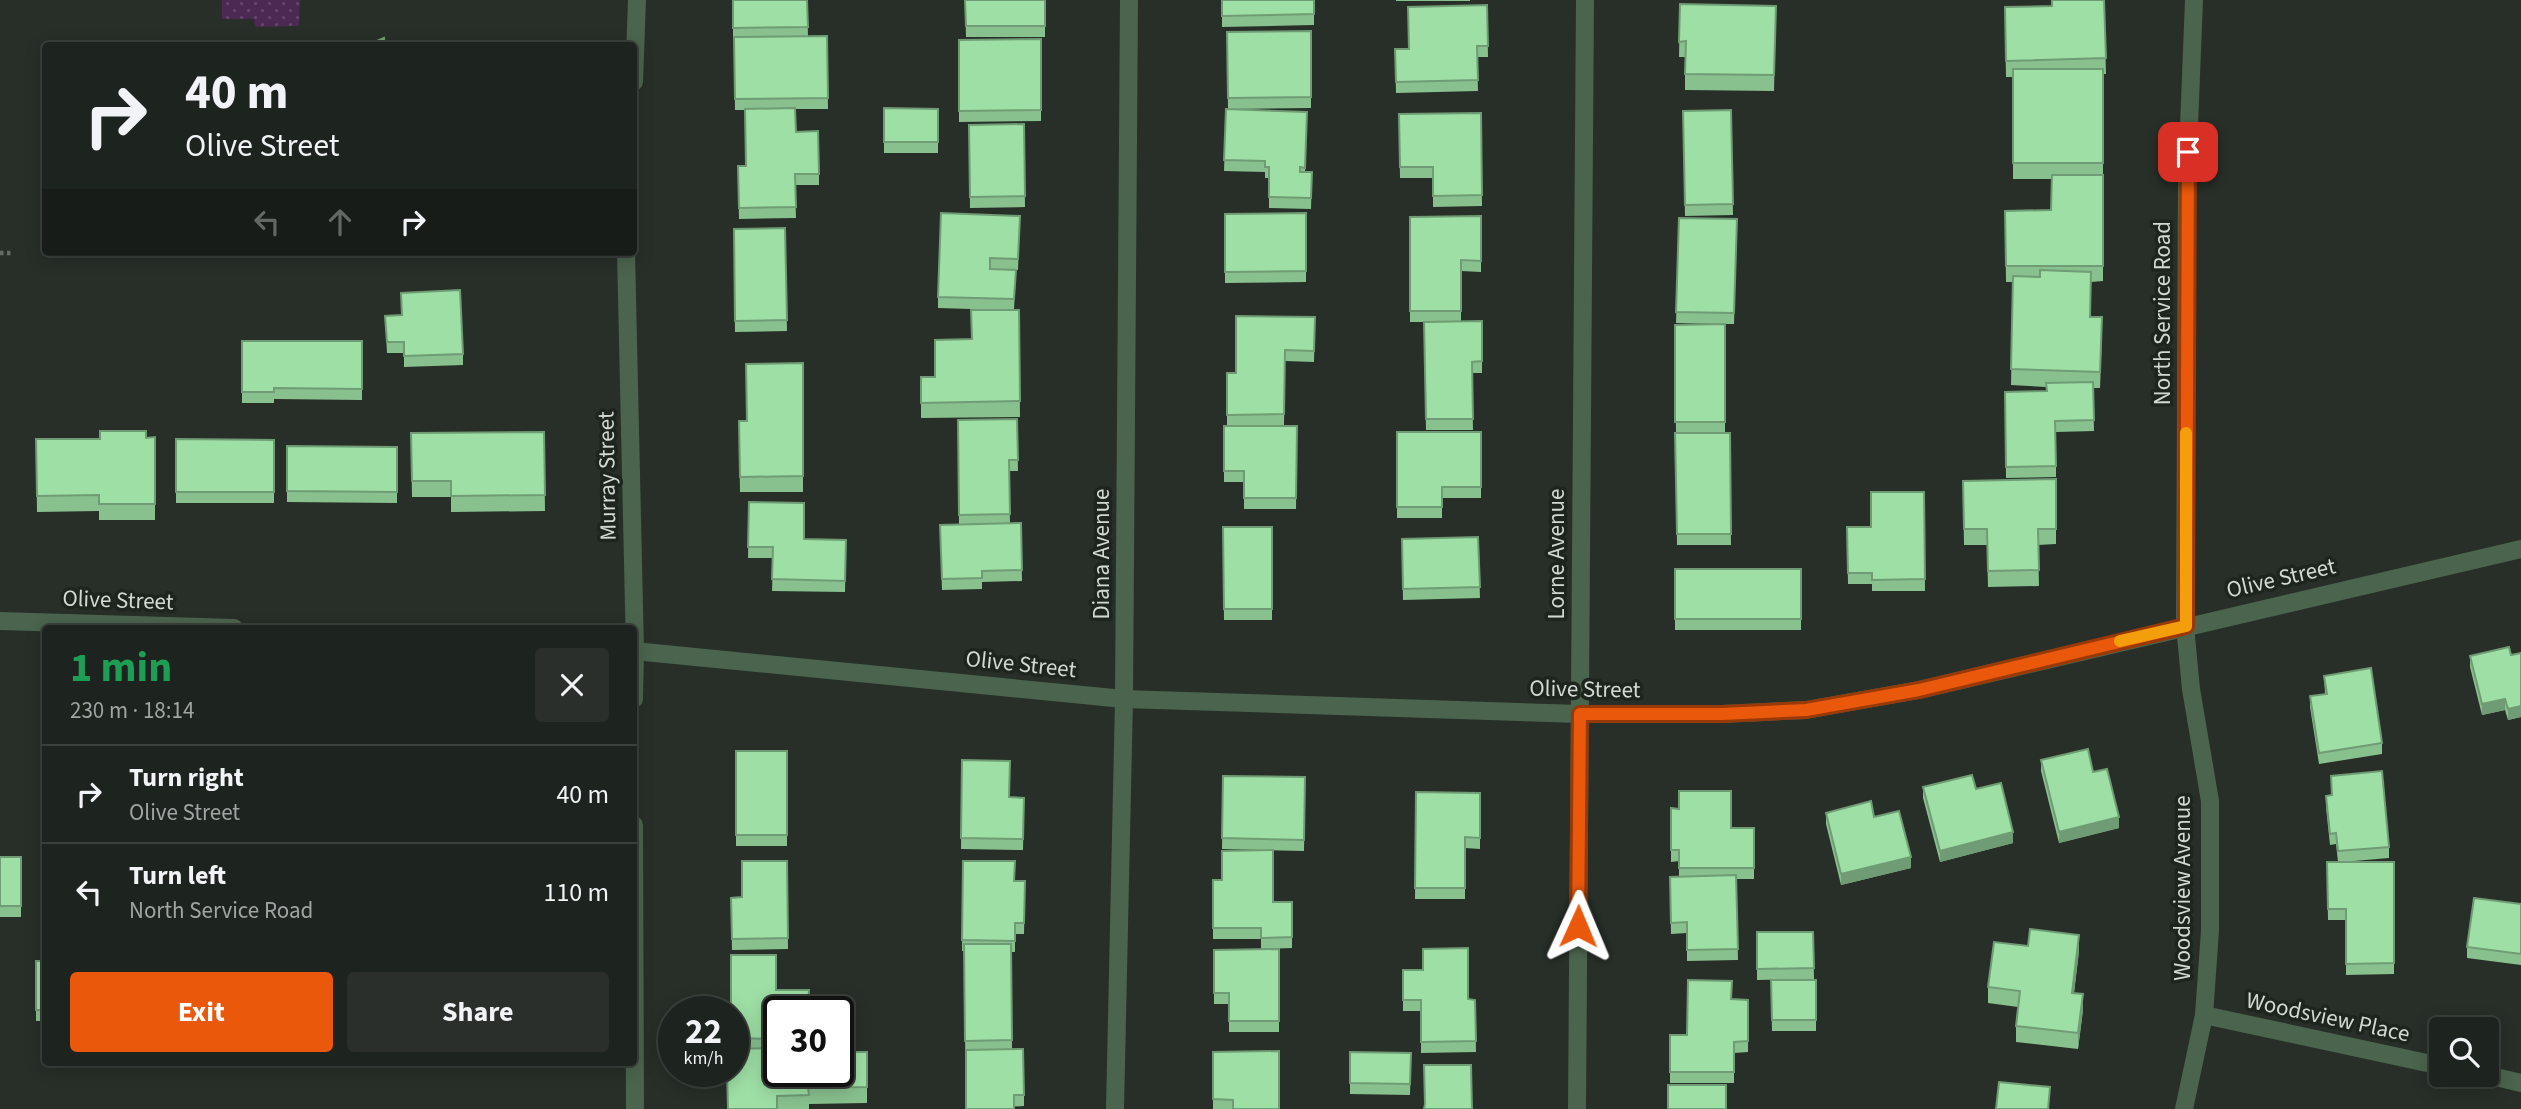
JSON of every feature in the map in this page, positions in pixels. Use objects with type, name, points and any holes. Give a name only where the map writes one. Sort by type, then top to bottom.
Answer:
[{"type":"street","points":[[635,42],[637,0]]},
{"type":"street","name":"Diana Avenue","points":[[1115,1109],[1124,699],[1129,0]]},
{"type":"street","name":"Lorne Avenue","points":[[1577,1109],[1585,0]]},
{"type":"street","name":"North Service Road","points":[[2186,626],[2188,177],[2194,0]]},
{"type":"street","name":"Murray Street","points":[[626,256],[633,625]]},
{"type":"street","name":"Olive Street","points":[[637,651],[1124,699],[1580,714],[1722,714],[1806,710],[1919,690],[2521,549]]},
{"type":"street","name":"Olive Street","points":[[0,621],[134,625]]},
{"type":"street","name":"Woodsview Avenue","points":[[2184,1109],[2204,1015],[2210,931],[2210,801],[2191,689],[2186,626]]},
{"type":"street","name":"Woodsview Place","points":[[2204,1015],[2429,1063]]},
{"type":"street","points":[[635,1066],[635,1109]]},
{"type":"street","points":[[2499,1078],[2521,1083]]},
{"type":"path","points":[[0,253],[11,253]]},
{"type":"shaded area","points":[[222,0],[300,0],[299,26],[255,27],[254,19],[222,19]]},
{"type":"building","points":[[733,0],[807,0],[808,27],[733,28]]},
{"type":"building","points":[[965,0],[1045,0],[1045,26],[966,26]]},
{"type":"building","points":[[1222,0],[1314,0],[1314,14],[1222,16]]},
{"type":"building","points":[[2052,0],[2104,0],[2106,58],[2006,61],[2005,7],[2052,6]]},
{"type":"building","points":[[1680,4],[1776,6],[1774,75],[1685,74],[1686,41],[1679,42]]},
{"type":"building","points":[[1487,5],[1488,46],[1477,46],[1478,80],[1396,82],[1395,49],[1409,49],[1408,7]]},
{"type":"building","points":[[1311,31],[1311,97],[1228,98],[1227,32]]},
{"type":"building","points":[[827,36],[828,98],[735,99],[734,37]]},
{"type":"building","points":[[1041,39],[1041,110],[959,111],[959,40]]},
{"type":"building","points":[[2013,69],[2103,69],[2103,163],[2013,163]]},
{"type":"building","points":[[795,108],[796,132],[818,131],[819,174],[795,174],[796,207],[739,208],[738,166],[746,166],[745,109]]},
{"type":"building","points":[[884,108],[938,109],[938,142],[884,142]]},
{"type":"building","points":[[1226,109],[1307,112],[1305,168],[1300,167],[1300,172],[1312,172],[1311,198],[1269,197],[1269,167],[1265,167],[1265,161],[1224,160]]},
{"type":"building","points":[[1731,110],[1733,204],[1685,205],[1683,111]]},
{"type":"building","points":[[1481,113],[1482,195],[1433,196],[1433,167],[1400,167],[1399,114]]},
{"type":"building","points":[[1024,124],[1025,196],[970,197],[969,125]]},
{"type":"building","points":[[2052,175],[2103,175],[2103,266],[2006,266],[2005,211],[2051,210]]},
{"type":"building","points":[[941,213],[1020,216],[1018,259],[990,258],[990,269],[1016,270],[1014,299],[938,297]]},
{"type":"building","points":[[1306,213],[1306,271],[1225,272],[1225,214]]},
{"type":"building","points":[[1481,216],[1481,261],[1461,260],[1461,311],[1410,311],[1410,217]]},
{"type":"building","points":[[1679,218],[1737,219],[1734,313],[1676,312]]},
{"type":"building","points":[[785,228],[787,320],[735,321],[734,229]]},
{"type":"building","points":[[2040,270],[2091,272],[2090,317],[2102,317],[2100,372],[2011,369],[2013,276],[2040,277]]},
{"type":"building","points":[[460,290],[463,354],[404,356],[404,342],[387,342],[385,316],[402,315],[401,293]]},
{"type":"building","points":[[971,310],[1019,310],[1020,401],[921,403],[921,377],[935,377],[935,340],[972,339]]},
{"type":"building","points":[[1236,316],[1315,317],[1314,351],[1285,350],[1284,414],[1227,415],[1227,373],[1236,373]]},
{"type":"building","points":[[1482,321],[1482,361],[1472,362],[1473,419],[1426,419],[1424,322]]},
{"type":"building","points":[[1725,324],[1725,422],[1675,422],[1675,325]]},
{"type":"building","points":[[242,341],[362,341],[362,389],[274,388],[274,392],[242,392]]},
{"type":"building","points":[[803,363],[803,476],[740,477],[739,421],[747,421],[746,364]]},
{"type":"building","points":[[2093,382],[2094,420],[2055,421],[2056,466],[2006,467],[2005,392],[2047,391],[2046,383]]},
{"type":"building","points":[[1017,419],[1018,460],[1009,460],[1010,514],[959,515],[958,420]]},
{"type":"building","points":[[1224,426],[1297,426],[1296,498],[1244,498],[1244,471],[1224,471]]},
{"type":"building","points":[[100,431],[146,431],[146,438],[155,437],[155,504],[99,504],[99,495],[37,496],[36,439],[100,439]]},
{"type":"building","points":[[544,432],[545,495],[451,496],[451,481],[412,481],[411,433]]},
{"type":"building","points":[[1397,432],[1481,432],[1481,487],[1442,487],[1442,507],[1397,507]]},
{"type":"building","points":[[1675,433],[1730,433],[1731,534],[1677,534]]},
{"type":"building","points":[[176,439],[274,440],[274,492],[176,492]]},
{"type":"building","points":[[287,446],[397,447],[397,492],[287,491]]},
{"type":"building","points":[[2056,479],[2056,529],[2038,529],[2039,570],[1988,571],[1987,529],[1964,529],[1963,481]]},
{"type":"building","points":[[1871,492],[1924,492],[1925,579],[1872,580],[1872,573],[1848,573],[1847,527],[1871,527]]},
{"type":"building","points":[[749,502],[804,503],[804,539],[846,540],[845,581],[772,579],[773,547],[748,547]]},
{"type":"building","points":[[1021,523],[1022,570],[982,571],[982,578],[942,579],[940,525]]},
{"type":"building","points":[[1223,527],[1272,527],[1272,609],[1224,609]]},
{"type":"building","points":[[1478,537],[1480,587],[1403,589],[1402,539]]},
{"type":"building","points":[[1675,569],[1801,569],[1801,619],[1675,619]]},
{"type":"building","points":[[2509,647],[2511,655],[2521,653],[2521,706],[2508,709],[2505,699],[2482,704],[2470,656]]},
{"type":"building","points":[[2371,668],[2382,743],[2319,753],[2310,696],[2327,694],[2324,676]]},
{"type":"building","points":[[2088,749],[2093,772],[2107,769],[2119,817],[2059,832],[2041,760]]},
{"type":"building","points":[[736,751],[787,751],[787,835],[736,835]]},
{"type":"building","points":[[962,760],[1010,761],[1009,797],[1024,798],[1023,839],[961,838]]},
{"type":"building","points":[[2382,771],[2389,847],[2338,851],[2336,833],[2330,834],[2326,796],[2332,795],[2331,776]]},
{"type":"building","points":[[1972,775],[1976,789],[2001,783],[2013,832],[1940,851],[1923,787]]},
{"type":"building","points":[[1223,776],[1305,777],[1304,840],[1222,838]]},
{"type":"building","points":[[1679,791],[1731,791],[1731,828],[1754,828],[1754,868],[1679,868],[1679,850],[1671,850],[1671,808],[1679,809]]},
{"type":"building","points":[[1416,792],[1480,793],[1480,838],[1465,837],[1465,888],[1415,888]]},
{"type":"building","points":[[1871,801],[1874,817],[1899,811],[1911,857],[1841,874],[1826,813]]},
{"type":"building","points":[[1273,850],[1273,902],[1292,902],[1292,937],[1261,938],[1261,928],[1213,928],[1213,880],[1222,880],[1222,851]]},
{"type":"building","points":[[0,857],[21,857],[21,906],[0,906]]},
{"type":"building","points":[[742,861],[787,861],[788,938],[732,939],[731,898],[742,897]]},
{"type":"building","points":[[963,861],[1015,861],[1014,881],[1025,881],[1024,923],[1015,923],[1015,941],[962,940]]},
{"type":"building","points":[[2327,862],[2394,862],[2394,963],[2346,964],[2346,909],[2328,909]]},
{"type":"building","points":[[1736,875],[1738,949],[1687,950],[1687,922],[1671,923],[1670,877]]},
{"type":"building","points":[[2474,898],[2521,904],[2521,954],[2467,947]]},
{"type":"building","points":[[2030,929],[2079,935],[2072,993],[2083,994],[2078,1033],[2016,1026],[2020,991],[1988,987],[1994,942],[2028,946]]},
{"type":"building","points":[[1757,932],[1813,932],[1814,968],[1757,969]]},
{"type":"building","points":[[964,944],[1011,944],[1012,1040],[965,1041]]},
{"type":"building","points":[[1468,948],[1468,999],[1475,1000],[1476,1041],[1421,1042],[1421,1000],[1403,1000],[1403,970],[1423,970],[1423,949]]},
{"type":"building","points":[[1279,949],[1279,1021],[1229,1021],[1229,993],[1214,993],[1214,950]]},
{"type":"building","points":[[731,955],[776,955],[776,990],[809,990],[809,996],[763,996],[763,1039],[749,1038],[749,996],[731,996]]},
{"type":"building","points":[[36,961],[42,961],[42,1010],[36,1010]]},
{"type":"building","points":[[1688,980],[1732,981],[1731,999],[1748,1000],[1748,1041],[1734,1042],[1734,1072],[1670,1072],[1670,1035],[1687,1035]]},
{"type":"building","points":[[1771,980],[1816,980],[1816,1020],[1772,1020]]},
{"type":"building","points":[[763,1048],[763,1087],[854,1087],[854,1052],[867,1052],[867,1087],[808,1088],[809,1095],[777,1096],[777,1109],[728,1109],[727,1087],[749,1087],[749,1049]]},
{"type":"building","points":[[1023,1049],[1024,1095],[1014,1095],[1014,1109],[966,1109],[966,1050]]},
{"type":"building","points":[[1279,1051],[1279,1109],[1233,1109],[1233,1100],[1213,1099],[1213,1052]]},
{"type":"building","points":[[1350,1052],[1411,1053],[1410,1084],[1350,1083]]},
{"type":"building","points":[[1424,1065],[1471,1065],[1472,1109],[1424,1109]]},
{"type":"building","points":[[1999,1082],[2050,1087],[2048,1109],[1996,1109]]},
{"type":"building","points":[[1668,1085],[1726,1085],[1726,1109],[1668,1109]]},
{"type":"slow traffic","points":[[2120,641],[2186,626],[2186,433]]},
{"type":"route","points":[[1578,926],[1580,714],[1722,714],[1806,710],[1919,690],[2186,626],[2188,152]]}]
